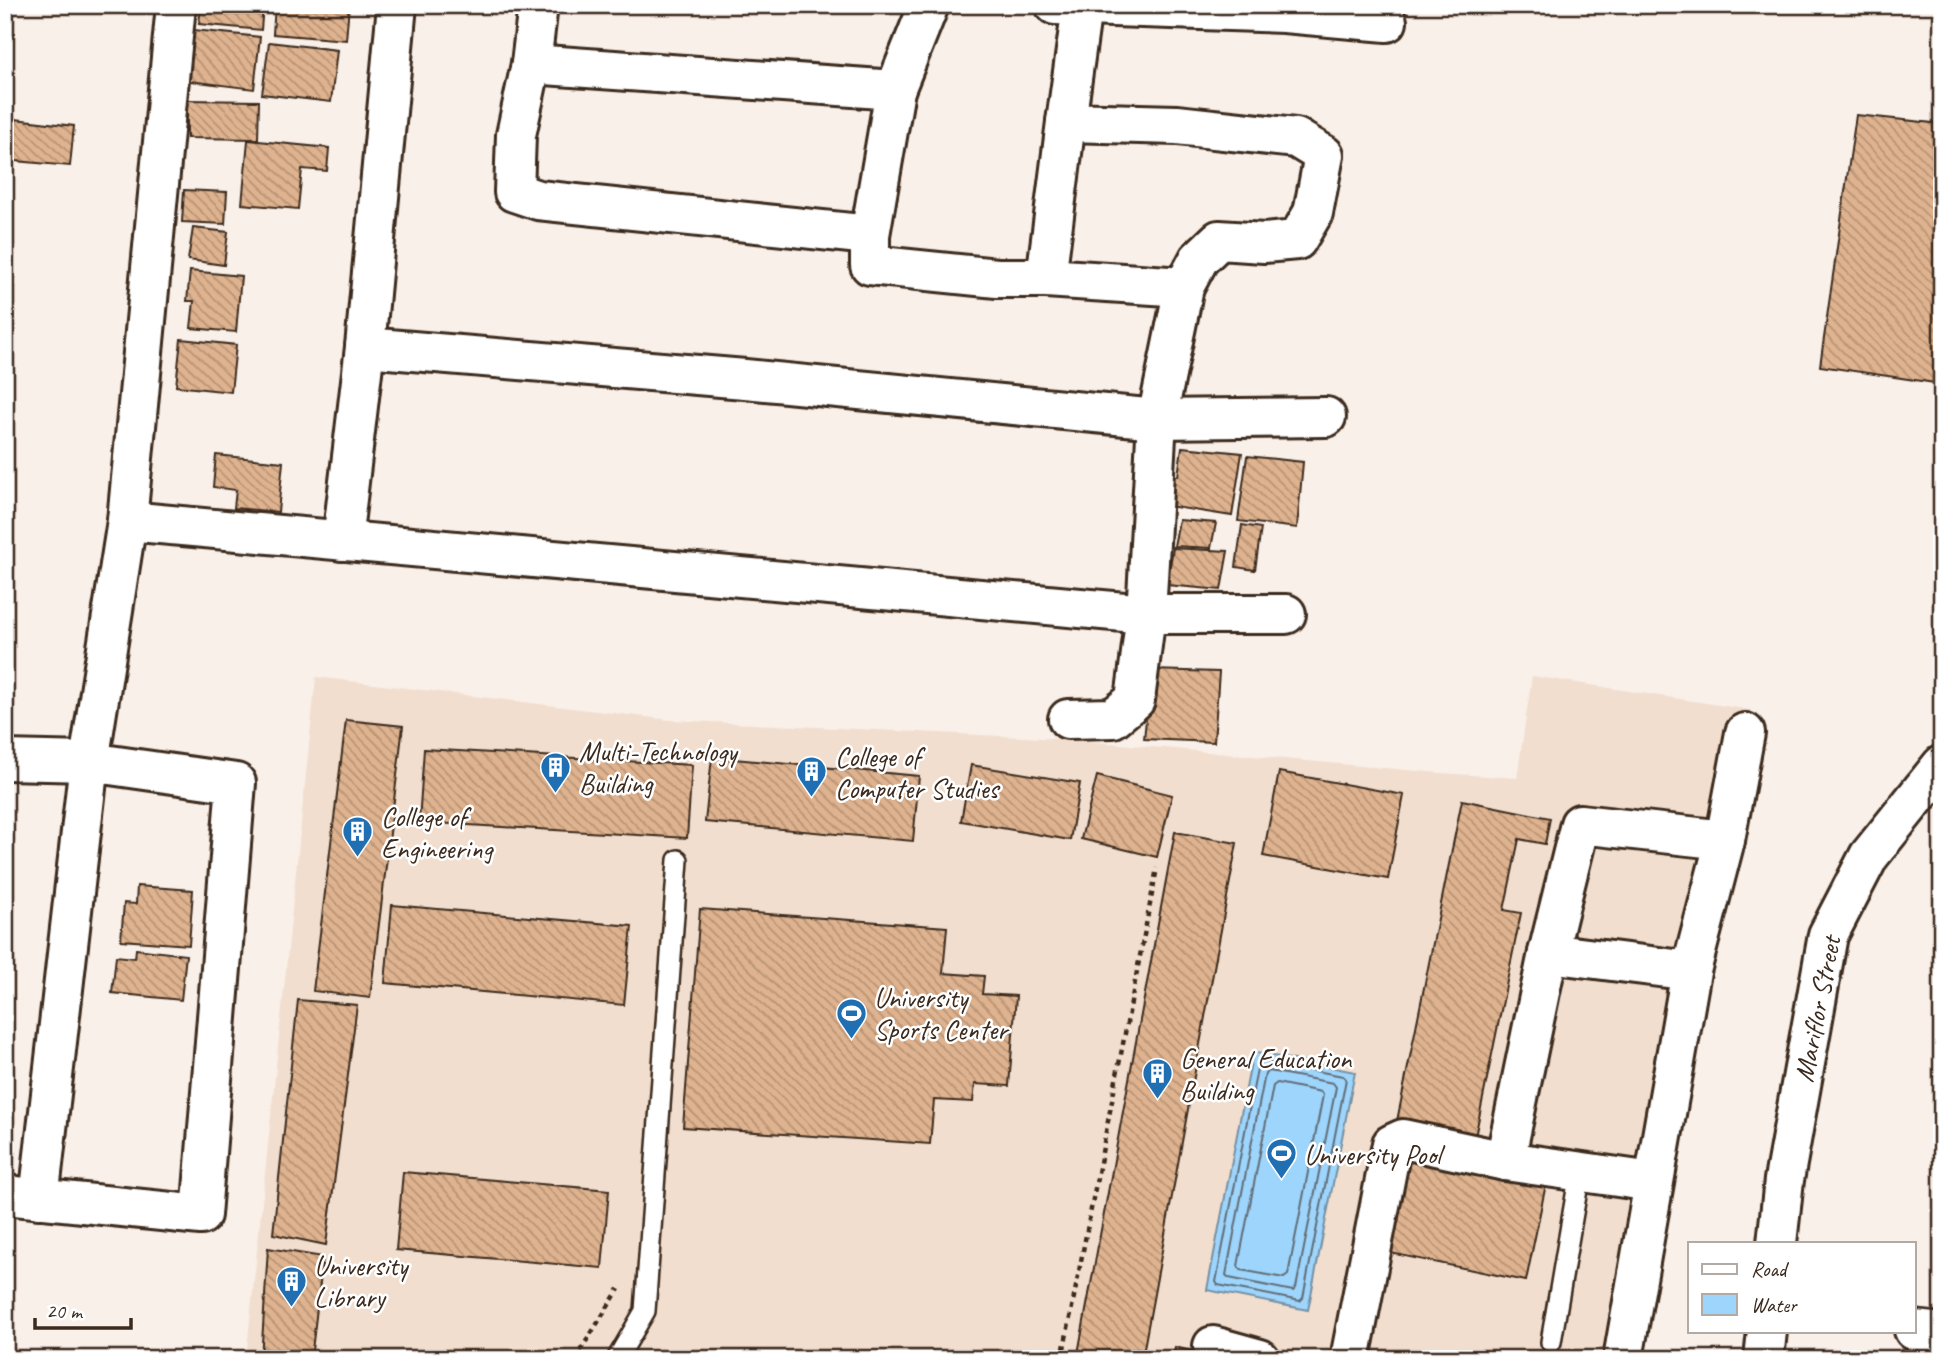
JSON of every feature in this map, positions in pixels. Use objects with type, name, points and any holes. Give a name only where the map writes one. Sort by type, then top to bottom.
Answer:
[{"type":"street","points":[[5,760],[89,762],[236,783],[201,1215],[22,1197],[89,762],[127,521],[177,5]]},
{"type":"street","points":[[342,541],[365,347],[397,5]]},
{"type":"street","points":[[538,5],[531,64],[516,135],[514,192],[538,200],[870,234]]},
{"type":"street","points":[[929,5],[895,90],[870,234],[870,265],[997,278],[1046,278],[1184,287]]},
{"type":"street","points":[[1046,278],[1066,122],[1068,6],[1284,13],[1387,22]]},
{"type":"street","points":[[531,64],[895,90]]},
{"type":"street","points":[[1066,122],[1177,125],[1296,138],[1324,155],[1313,213],[1297,240],[1264,243],[1219,240],[1199,259],[1184,287],[1157,419],[1146,614],[1135,700],[1113,718],[1068,719]]},
{"type":"street","points":[[365,347],[745,379],[1157,419],[1326,417]]},
{"type":"street","points":[[127,521],[1146,614],[1286,614]]},
{"type":"street","points":[[1623,1359],[1691,971],[1725,840],[1745,733]]},
{"type":"street","name":"Mariflor Street","points":[[1777,1242],[1784,1180],[1828,935],[1869,856],[1942,765]]},
{"type":"street","points":[[1505,1161],[1548,953],[1580,824],[1725,840]]},
{"type":"street","points":[[1548,953],[1691,971]]},
{"type":"street","points":[[1350,1359],[1392,1144],[1403,1139],[1505,1161],[1653,1182]]},
{"type":"street","points":[[1916,1329],[1942,1333]]},
{"type":"street","points":[[1764,1359],[1767,1332]]},
{"type":"street","points":[[1213,1346],[1260,1359]]},
{"type":"lane","points":[[617,1359],[645,1311],[678,860]]},
{"type":"lane","points":[[1550,1342],[1580,1172]]},
{"type":"path","points":[[1062,1359],[1157,868]]},
{"type":"path","points":[[575,1359],[618,1292],[620,1278]]},
{"type":"shaded area","points":[[1532,676],[1751,710],[1630,1359],[246,1359],[316,677],[670,720],[1063,739],[1517,778]]},
{"type":"water","name":"University Pool","points":[[1253,1052],[1355,1072],[1308,1310],[1207,1290]]},
{"type":"building","points":[[201,5],[263,5],[261,30],[199,24]]},
{"type":"building","points":[[275,5],[349,5],[346,40],[273,34]]},
{"type":"building","points":[[194,30],[260,37],[254,89],[189,81]]},
{"type":"building","points":[[269,42],[337,50],[331,102],[262,94]]},
{"type":"building","points":[[187,100],[259,101],[258,139],[187,138]]},
{"type":"building","points":[[1856,115],[1942,124],[1942,384],[1820,366]]},
{"type":"building","points":[[6,118],[74,126],[70,166],[5,160]]},
{"type":"building","points":[[248,140],[329,148],[327,171],[302,169],[298,209],[242,204]]},
{"type":"building","points":[[184,190],[227,192],[225,224],[182,222]]},
{"type":"building","points":[[193,228],[228,232],[224,265],[188,260]]},
{"type":"building","points":[[190,271],[241,276],[236,332],[191,328],[194,301],[187,301]]},
{"type":"building","points":[[181,339],[236,345],[231,392],[176,386]]},
{"type":"building","points":[[1182,447],[1242,453],[1232,516],[1168,506],[1171,476],[1178,476]]},
{"type":"building","points":[[216,455],[283,462],[278,512],[234,508],[236,490],[213,487]]},
{"type":"building","points":[[1247,456],[1303,462],[1297,528],[1238,521]]},
{"type":"building","points":[[1179,520],[1216,523],[1211,548],[1174,546]]},
{"type":"building","points":[[1242,525],[1261,528],[1255,570],[1236,567]]},
{"type":"building","points":[[1173,548],[1228,551],[1221,590],[1167,585]]},
{"type":"building","points":[[1151,670],[1219,672],[1214,742],[1144,739]]},
{"type":"building","name":"College of Engineering","points":[[346,720],[403,726],[370,998],[313,991]]},
{"type":"building","name":"Multi-Technology Building","points":[[424,749],[692,765],[687,838],[419,822]]},
{"type":"building","name":"College of Computer Studies","points":[[712,757],[919,776],[913,841],[705,822]]},
{"type":"building","points":[[971,765],[1080,783],[1070,840],[961,821]]},
{"type":"building","points":[[1279,772],[1404,795],[1388,879],[1263,856]]},
{"type":"building","points":[[1097,776],[1172,795],[1157,857],[1081,839]]},
{"type":"building","points":[[1462,800],[1550,818],[1545,844],[1519,839],[1504,910],[1521,913],[1475,1137],[1397,1121]]},
{"type":"building","name":"General Education Building","points":[[1175,832],[1237,843],[1142,1359],[1077,1359]]},
{"type":"building","points":[[137,886],[193,890],[189,945],[121,940],[124,903],[136,904]]},
{"type":"building","points":[[392,905],[632,926],[624,1005],[385,983]]},
{"type":"building","name":"University Sports Center","points":[[700,909],[947,927],[943,973],[984,976],[982,994],[1016,996],[1009,1086],[975,1084],[973,1102],[934,1100],[930,1144],[683,1127]]},
{"type":"building","points":[[136,949],[186,955],[181,1000],[112,993],[116,956],[135,958]]},
{"type":"building","points":[[298,1000],[357,1005],[326,1245],[273,1234]]},
{"type":"building","points":[[1396,1153],[1546,1184],[1526,1281],[1376,1250]]},
{"type":"building","points":[[403,1172],[609,1190],[602,1268],[396,1250]]},
{"type":"building","name":"University Library","points":[[268,1248],[323,1257],[311,1359],[261,1359]]},
{"type":"building","points":[[1175,1347],[1223,1359],[1172,1359]]},
{"type":"place","name":"Multi-Technology Building","points":[[556,794]]},
{"type":"place","name":"College of Computer Studies","points":[[812,799]]},
{"type":"place","name":"College of Engineering","points":[[358,859]]},
{"type":"place","name":"University Sports Center","points":[[851,1040]]},
{"type":"place","name":"General Education Building","points":[[1157,1101]]},
{"type":"place","name":"University Pool","points":[[1281,1181]]},
{"type":"place","name":"University Library","points":[[291,1308]]}]
